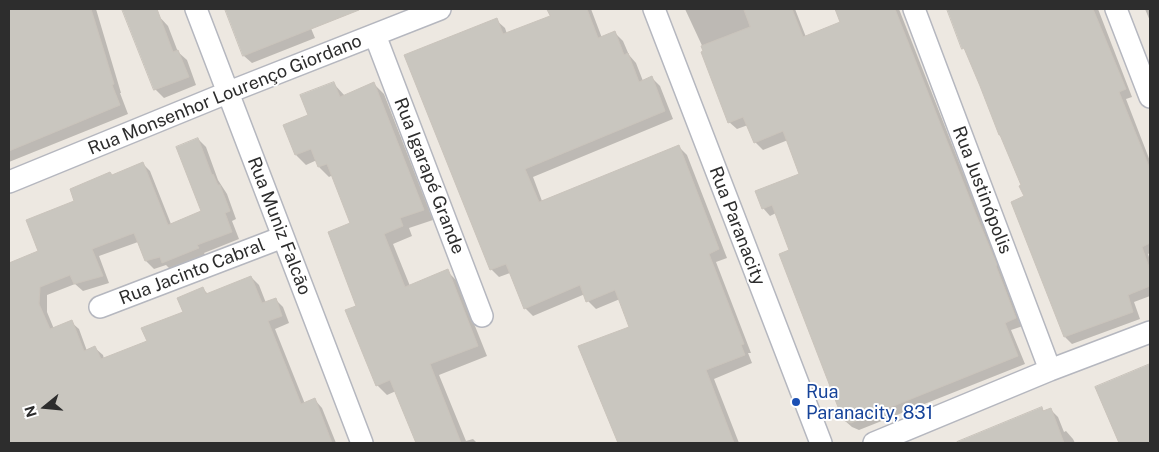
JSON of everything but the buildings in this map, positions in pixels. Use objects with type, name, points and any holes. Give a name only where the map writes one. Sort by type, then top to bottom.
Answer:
[{"type":"street","name":"Rua Muniz Falcão","points":[[196,9],[362,443]]},
{"type":"street","name":"Rua Monsenhor Lourenço Giordano","points":[[9,182],[229,92],[440,9]]},
{"type":"street","name":"Rua Paranacity","points":[[654,9],[821,443]]},
{"type":"street","name":"Rua Justinópolis","points":[[914,9],[1050,370]]},
{"type":"street","points":[[1116,9],[1150,97]]},
{"type":"street","name":"Rua Igarapé Grande","points":[[375,35],[482,316]]},
{"type":"street","name":"Rua Jacinto Cabral","points":[[100,307],[283,238]]},
{"type":"street","points":[[874,443],[1050,370],[1150,332]]},
{"type":"place","name":"Rua Paranacity, 831","points":[[796,402]]}]
